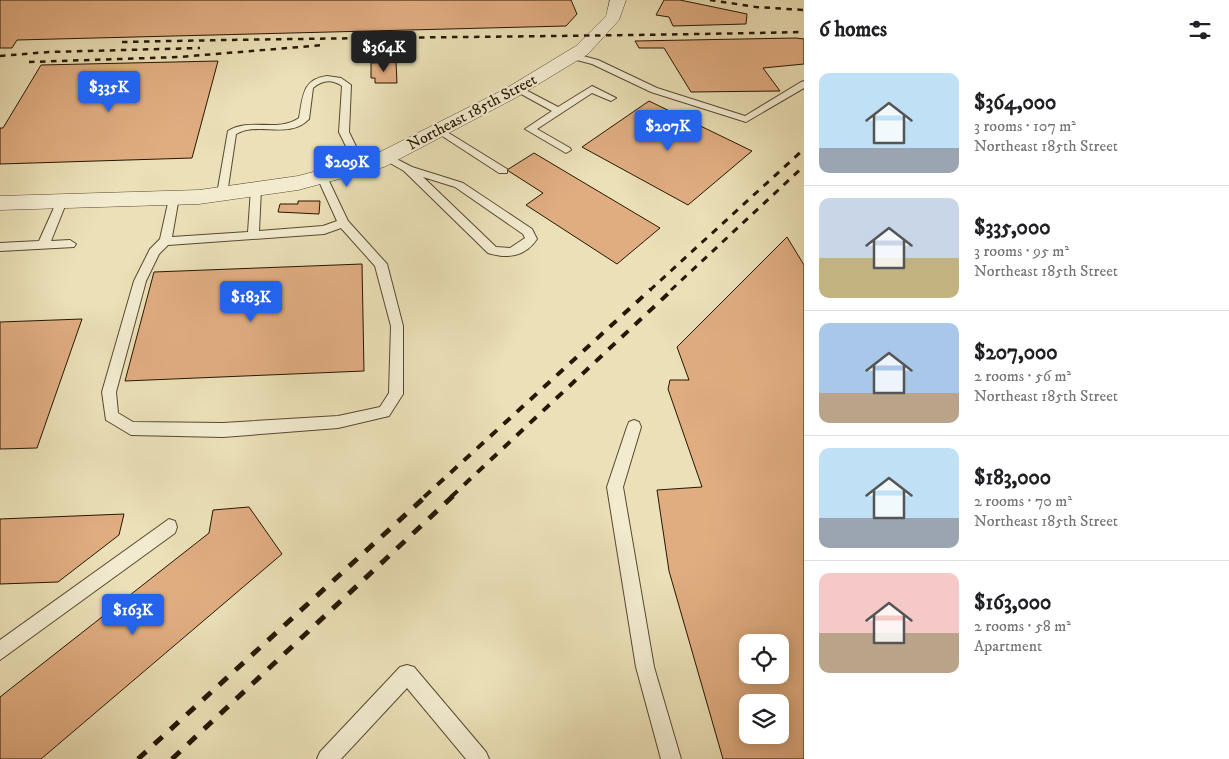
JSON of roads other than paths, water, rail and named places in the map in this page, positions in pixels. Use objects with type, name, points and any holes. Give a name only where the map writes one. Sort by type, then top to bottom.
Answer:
[{"type":"street","name":"Northeast 185th Street","points":[[0,203],[174,198],[222,194],[322,177],[361,166],[387,157],[439,130],[517,89],[572,56],[596,37],[613,17],[618,0]]},
{"type":"lane","points":[[572,56],[594,62],[654,90],[746,119],[804,84]]},
{"type":"lane","points":[[222,194],[231,133],[242,128],[289,126],[301,123],[304,119],[309,88],[320,80],[335,79],[347,86],[344,132],[361,166]]},
{"type":"lane","points":[[517,89],[558,110]]},
{"type":"lane","points":[[566,150],[530,129],[592,89],[611,98]]},
{"type":"lane","points":[[439,130],[503,171]]},
{"type":"lane","points":[[387,157],[408,169],[459,185],[528,232],[531,239],[517,251],[504,254],[492,250],[408,169]]},
{"type":"lane","points":[[174,198],[165,241],[154,252],[140,281],[109,392],[111,416],[131,428],[223,430],[338,422],[384,412],[396,394],[397,326],[381,264],[343,223],[322,177]]},
{"type":"lane","points":[[253,236],[256,189]]},
{"type":"lane","points":[[43,245],[62,201]]},
{"type":"lane","points":[[165,241],[324,230],[343,223]]},
{"type":"lane","points":[[0,246],[70,244]]},
{"type":"lane","points":[[634,427],[614,488],[645,668],[672,759]]},
{"type":"lane","points":[[1,647],[169,528]]},
{"type":"lane","points":[[327,759],[407,674],[479,759]]},
{"type":"railway","points":[[710,0],[756,7],[804,10]]},
{"type":"railway","points":[[122,42],[804,32]]},
{"type":"railway","points":[[29,62],[179,57],[324,45]]},
{"type":"railway","points":[[0,56],[49,52],[200,48]]},
{"type":"railway","points":[[650,290],[804,149]]},
{"type":"railway","points":[[671,290],[804,166]]},
{"type":"railway","points":[[424,497],[651,289]]},
{"type":"railway","points":[[451,497],[673,289]]},
{"type":"railway","points":[[138,759],[426,496]]},
{"type":"railway","points":[[172,759],[453,496]]}]
